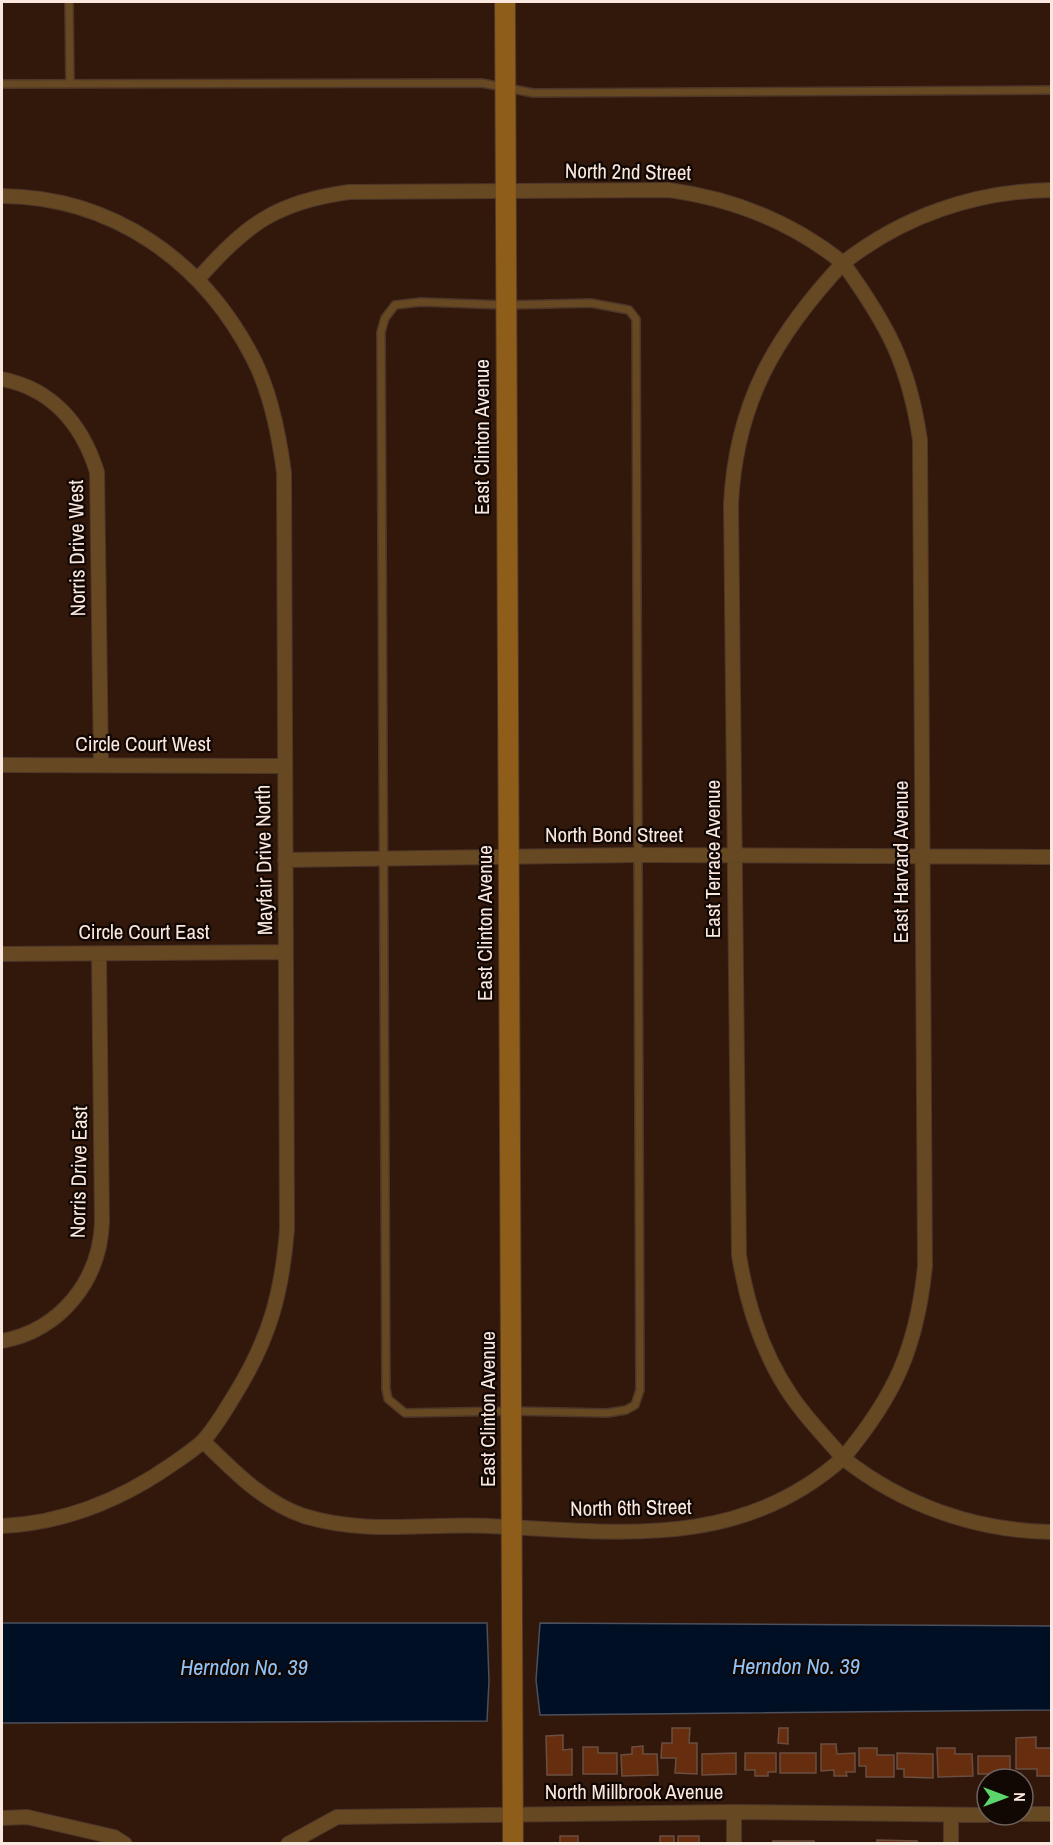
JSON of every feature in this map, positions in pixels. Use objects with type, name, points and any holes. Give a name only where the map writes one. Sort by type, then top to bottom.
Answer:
[{"type":"main road","name":"East Clinton Avenue","points":[[505,2],[513,1844]]},
{"type":"street","name":"North 2nd Street","points":[[198,279],[226,248],[256,222],[276,211],[308,199],[360,191],[669,190],[701,195],[748,208],[819,244],[843,263]]},
{"type":"street","points":[[843,263],[871,241],[939,209],[976,198],[1052,190]]},
{"type":"street","name":"Mayfair Drive North","points":[[2,196],[63,202],[120,221],[163,249],[198,279],[222,309],[254,359],[273,410],[284,473],[283,766],[287,1229],[281,1283],[272,1323],[260,1353],[224,1412],[203,1441],[162,1472],[107,1502],[42,1522],[2,1526]]},
{"type":"street","name":"East Terrace Avenue","points":[[843,263],[785,333],[754,389],[738,443],[731,504],[736,1218],[744,1286],[764,1344],[792,1396],[843,1458]]},
{"type":"street","name":"East Harvard Avenue","points":[[843,263],[882,319],[897,348],[914,399],[920,440],[925,1266],[922,1302],[913,1339],[888,1398],[843,1458]]},
{"type":"street","name":"Norris Drive West","points":[[2,379],[33,389],[65,411],[86,440],[97,471],[101,765]]},
{"type":"street","name":"Circle Court West","points":[[2,765],[283,766]]},
{"type":"street","name":"North Bond Street","points":[[285,860],[636,855],[1052,857]]},
{"type":"street","name":"Circle Court East","points":[[2,954],[286,952]]},
{"type":"street","name":"Norris Drive East","points":[[2,1341],[32,1330],[64,1310],[80,1294],[91,1274],[98,1254],[102,1222],[99,954]]},
{"type":"street","name":"North 6th Street","points":[[203,1441],[258,1492],[279,1506],[324,1521],[365,1526],[664,1530],[705,1527],[756,1512],[783,1499],[808,1486],[843,1458]]},
{"type":"street","points":[[843,1458],[887,1488],[946,1514],[999,1529],[1052,1532]]},
{"type":"street","points":[[734,1812],[735,1844]]},
{"type":"street","name":"North Millbrook Avenue","points":[[288,1844],[338,1817],[734,1812],[975,1815]]},
{"type":"street","points":[[1035,1814],[1052,1814]]},
{"type":"street","points":[[951,1815],[951,1844]]},
{"type":"street","points":[[2,1818],[27,1817],[114,1837],[125,1844]]},
{"type":"lane","points":[[69,2],[70,83]]},
{"type":"lane","points":[[2,84],[482,83],[533,93],[1052,90]]},
{"type":"lane","points":[[403,303],[505,305],[591,303],[629,309],[636,319],[636,855],[638,1397],[634,1405],[626,1410],[607,1413],[511,1411],[405,1413],[388,1399],[386,1389],[382,324],[395,305],[403,303]]},
{"type":"water","name":"Herndon No. 39","points":[[2,1623],[487,1623],[489,1681],[487,1721],[2,1723]]},
{"type":"water","name":"Herndon No. 39","points":[[540,1623],[1051,1626],[1051,1710],[540,1715],[536,1680]]},
{"type":"building","points":[[672,1728],[690,1728],[689,1743],[697,1743],[697,1774],[675,1773],[676,1758],[661,1758],[662,1743],[672,1743]]},
{"type":"building","points":[[779,1728],[788,1728],[788,1744],[778,1743]]},
{"type":"building","points":[[563,1735],[563,1750],[572,1749],[572,1775],[547,1775],[546,1736]]},
{"type":"building","points":[[1036,1737],[1036,1748],[1051,1748],[1051,1776],[1037,1776],[1035,1767],[1016,1767],[1016,1738]]},
{"type":"building","points":[[821,1744],[836,1744],[837,1754],[855,1753],[855,1772],[846,1772],[847,1776],[834,1776],[834,1770],[821,1771]]},
{"type":"building","points":[[643,1746],[643,1754],[657,1754],[658,1775],[622,1776],[621,1755],[632,1754],[632,1747]]},
{"type":"building","points":[[583,1747],[598,1747],[598,1753],[617,1753],[617,1774],[583,1774]]},
{"type":"building","points":[[859,1748],[877,1748],[877,1755],[894,1755],[894,1777],[866,1777],[866,1766],[859,1766]]},
{"type":"building","points":[[937,1748],[955,1748],[955,1754],[972,1754],[973,1776],[938,1777]]},
{"type":"building","points":[[736,1753],[736,1774],[702,1775],[702,1754]]},
{"type":"building","points":[[745,1753],[776,1753],[776,1772],[768,1772],[768,1776],[755,1776],[755,1770],[745,1770]]},
{"type":"building","points":[[780,1753],[816,1753],[816,1773],[780,1773]]},
{"type":"building","points":[[897,1753],[933,1754],[933,1778],[904,1777],[904,1769],[897,1769]]},
{"type":"building","points":[[978,1756],[1010,1756],[1010,1767],[978,1767]]},
{"type":"building","points":[[560,1836],[578,1836],[578,1844],[560,1844]]},
{"type":"building","points":[[660,1836],[674,1836],[674,1844],[660,1844]]},
{"type":"building","points":[[678,1836],[699,1836],[699,1844],[678,1844]]},
{"type":"building","points":[[877,1840],[917,1841],[917,1844],[877,1844]]},
{"type":"building","points":[[773,1841],[814,1841],[814,1844],[773,1844]]}]
